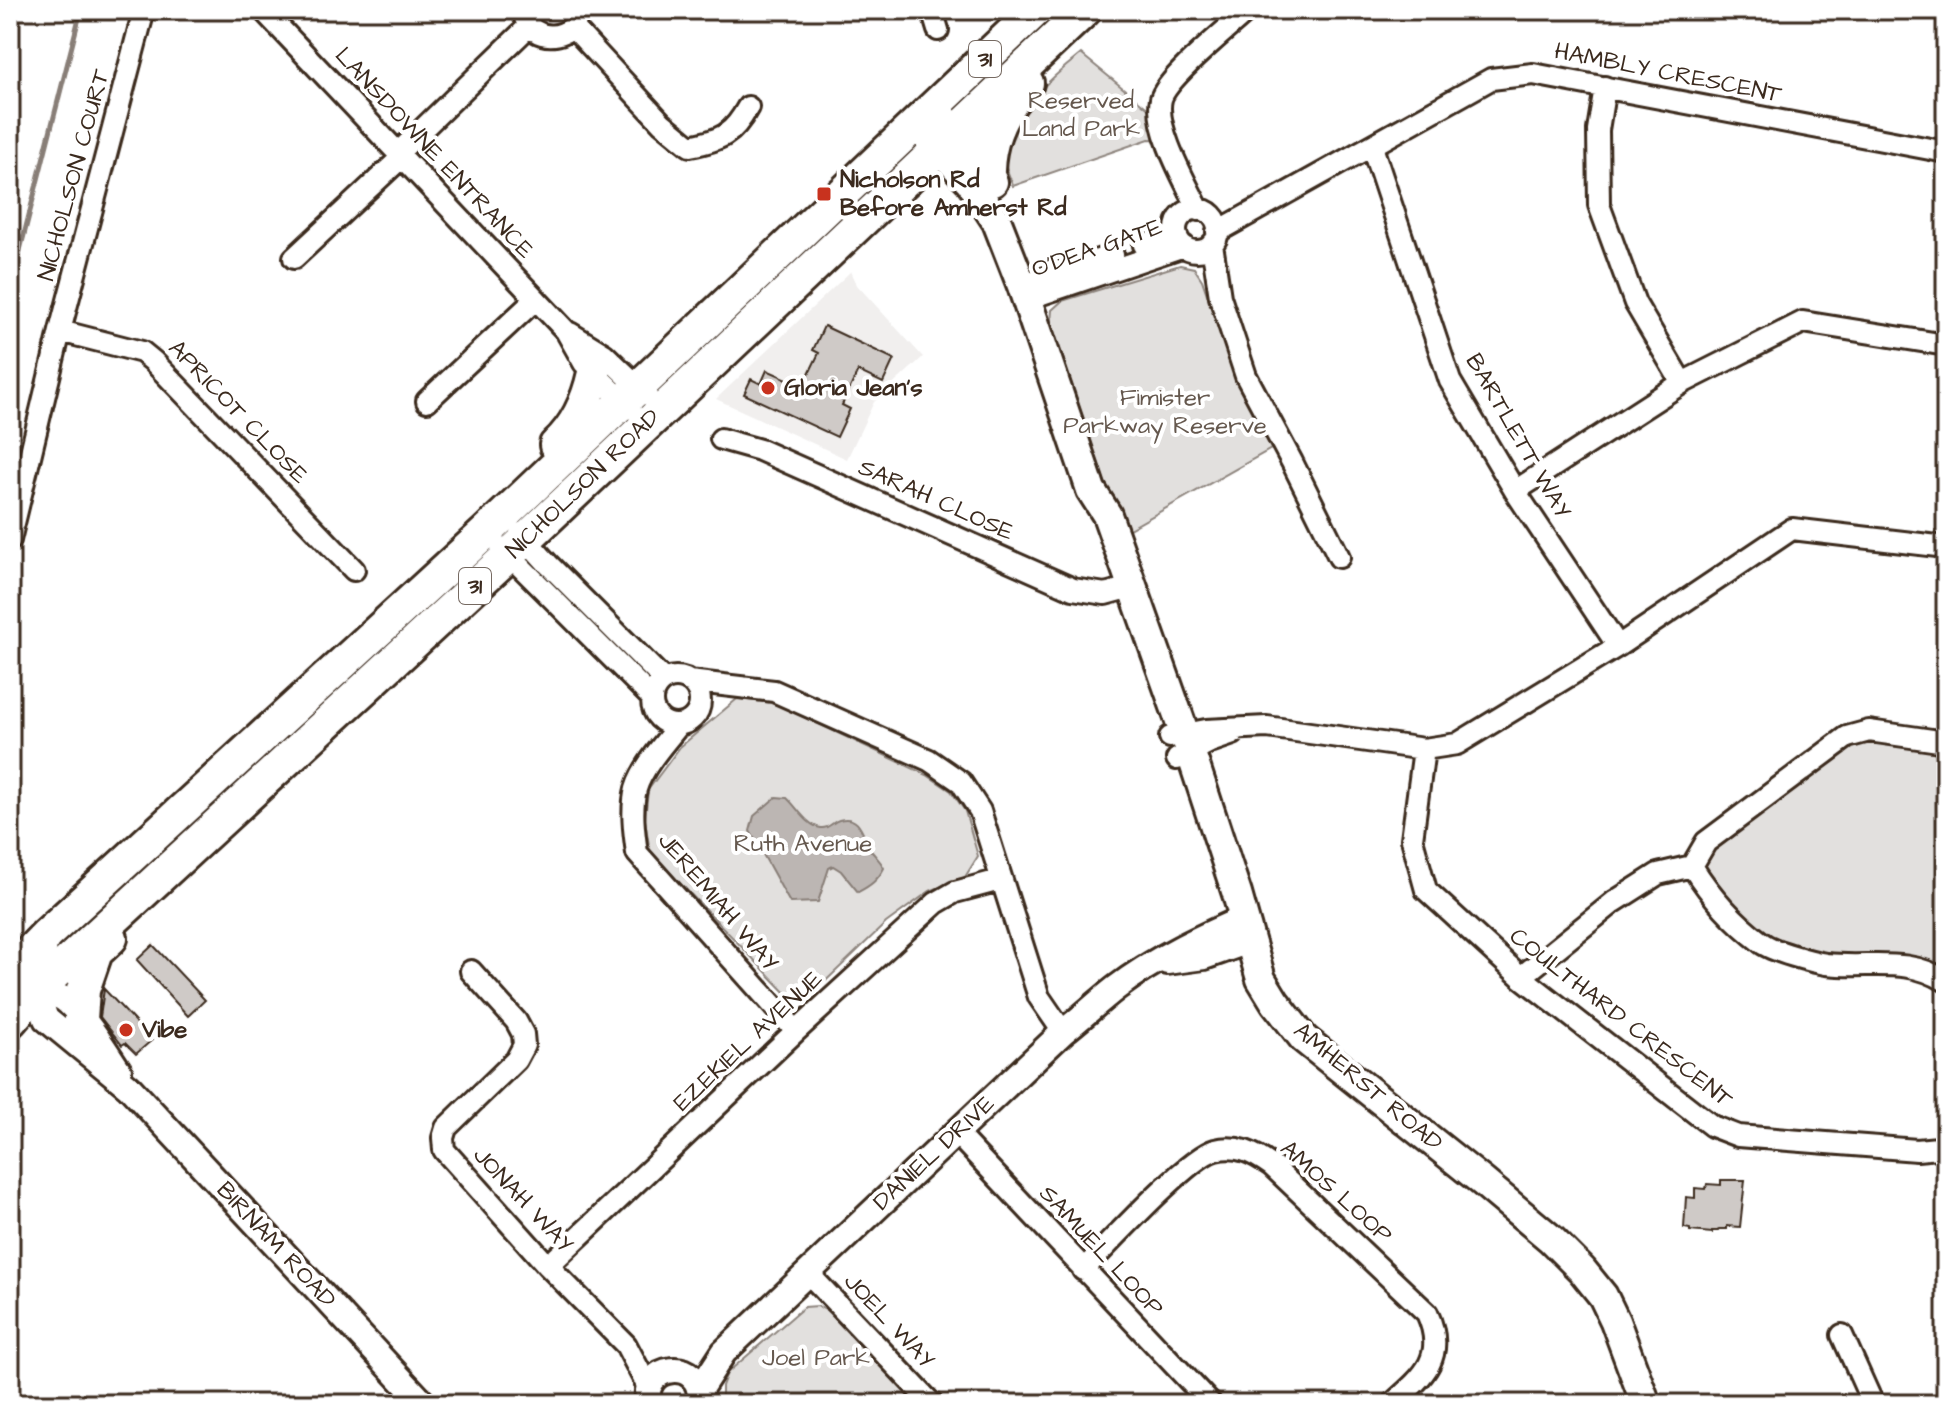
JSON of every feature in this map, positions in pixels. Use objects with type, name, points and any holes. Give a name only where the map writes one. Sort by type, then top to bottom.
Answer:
[{"type":"main road","name":"NICHOLSON ROAD","points":[[10,1021],[23,991],[293,756],[517,547],[642,406],[935,127],[1036,10]]},
{"type":"main road","name":"NICHOLSON ROAD","points":[[935,127],[1085,10]]},
{"type":"main road","points":[[988,170],[988,149],[1004,114],[1021,90],[1100,10]]},
{"type":"main road","name":"AMHERST ROAD","points":[[935,127],[980,155],[998,196],[997,222]]},
{"type":"main road","name":"AMHERST ROAD","points":[[935,127],[997,222],[1025,293],[1091,490],[1093,517],[1124,589],[1180,745],[1224,898],[1261,979],[1304,1039],[1483,1182],[1551,1239],[1582,1270],[1603,1296],[1615,1321],[1646,1404]]},
{"type":"main road","points":[[495,523],[512,483],[570,433],[594,373]]},
{"type":"main road","name":"NICHOLSON ROAD","points":[[10,972],[47,934],[495,523],[642,406]]},
{"type":"main road","points":[[81,1019],[83,990],[96,952],[282,779],[293,756]]},
{"type":"main road","name":"AMHERST ROAD","points":[[1240,933],[1249,986],[1268,1025],[1505,1213],[1582,1295],[1609,1349],[1628,1404]]},
{"type":"street","name":"NICHOLSON COURT","points":[[10,540],[60,331],[144,10]]},
{"type":"street","name":"LANSDOWNE ENTRANCE","points":[[263,10],[566,331],[584,363],[642,406]]},
{"type":"street","points":[[1248,10],[1171,82],[1161,97],[1160,115],[1246,376],[1339,557]]},
{"type":"street","points":[[294,258],[400,155],[526,18],[545,36],[565,33],[577,19],[662,123],[690,146],[714,141],[737,128],[748,107]]},
{"type":"street","name":"HAMBLY CRESCENT","points":[[1197,231],[1266,204],[1491,79],[1533,74],[1946,152]]},
{"type":"street","points":[[1605,87],[1598,130],[1599,205],[1635,303],[1682,383]]},
{"type":"street","name":"BARTLETT WAY","points":[[1372,147],[1450,381],[1515,491],[1618,646]]},
{"type":"street","name":"O'DEA GATE","points":[[1025,293],[1197,231]]},
{"type":"street","points":[[427,401],[536,299]]},
{"type":"street","points":[[1515,491],[1682,383],[1803,322],[1946,345]]},
{"type":"street","name":"APRICOT CLOSE","points":[[60,331],[142,352],[354,570]]},
{"type":"street","name":"LANSDOWNE ENTRANCE","points":[[566,331],[604,354],[642,406]]},
{"type":"street","name":"SARAH CLOSE","points":[[721,439],[760,450],[1073,589],[1093,594],[1124,589]]},
{"type":"street","points":[[495,523],[651,697],[669,722],[694,718],[700,704],[699,692],[689,681]]},
{"type":"street","points":[[1180,745],[1267,727],[1424,749],[1457,744],[1618,646],[1792,529],[1946,547]]},
{"type":"street","points":[[517,547],[663,679]]},
{"type":"street","points":[[651,697],[656,685],[663,679],[679,678],[774,691],[929,760],[961,782],[980,811],[1039,997],[1063,1032]]},
{"type":"street","points":[[700,704],[736,685]]},
{"type":"street","name":"JEREMIAH WAY","points":[[669,722],[658,751],[636,787],[633,825],[637,853],[796,1031]]},
{"type":"street","points":[[1521,977],[1614,902],[1658,874],[1692,866],[1706,842],[1847,737],[1869,731],[1946,742]]},
{"type":"street","name":"COULTHARD CRESCENT","points":[[1424,749],[1412,839],[1426,890],[1521,977],[1712,1126],[1727,1134],[1917,1150],[1938,1148],[1946,1143]]},
{"type":"street","points":[[1692,866],[1710,895],[1764,945],[1825,964],[1877,964],[1927,969],[1946,981]]},
{"type":"street","name":"EZEKIEL AVENUE","points":[[548,1266],[936,903],[955,892],[1000,880]]},
{"type":"street","name":"DANIEL DRIVE","points":[[701,1399],[724,1352],[1063,1032],[1117,987],[1153,964],[1204,957],[1240,933]]},
{"type":"street","points":[[23,991],[47,934]]},
{"type":"street","name":"JONAH WAY","points":[[471,971],[516,1021],[523,1034],[524,1045],[516,1060],[446,1128],[444,1150],[548,1266],[626,1345],[675,1370]]},
{"type":"street","name":"BIRNAM ROAD","points":[[23,991],[64,998],[102,1045],[129,1087]]},
{"type":"street","name":"BIRNAM ROAD","points":[[23,991],[46,1019],[129,1087],[424,1404]]},
{"type":"street","name":"SAMUEL LOOP","points":[[955,1132],[1211,1404]]},
{"type":"street","name":"AMOS LOOP","points":[[1083,1270],[1201,1156],[1231,1148],[1255,1154],[1272,1166],[1427,1313],[1433,1327],[1434,1355],[1428,1369],[1392,1404]]},
{"type":"street","name":"JOEL WAY","points":[[808,1273],[932,1404]]},
{"type":"street","points":[[1842,1335],[1873,1404]]},
{"type":"street","name":"JONAH WAY","points":[[626,1345],[649,1396]]},
{"type":"street","name":"DANIEL DRIVE","points":[[649,1396],[654,1378],[724,1352]]},
{"type":"street","name":"DANIEL DRIVE","points":[[675,1370],[696,1380],[701,1399]]},
{"type":"shaded area","points":[[851,271],[857,285],[923,357],[874,402],[847,459],[716,399]]},
{"type":"shaded area","points":[[776,797],[787,798],[816,827],[824,828],[839,820],[853,820],[884,868],[879,876],[858,892],[833,866],[829,868],[818,902],[790,903],[750,831],[754,816]]},
{"type":"green space","name":"Reserved Land Park","points":[[1081,54],[1161,119],[1168,140],[1149,139],[1013,186],[1005,162],[1010,131],[1030,101]]},
{"type":"green space","name":"Fimister Parkway Reserve","points":[[1180,265],[1194,268],[1202,280],[1232,366],[1271,449],[1122,533],[1051,323],[1052,310],[1062,301]]},
{"type":"green space","name":"Ruth Avenue","points":[[737,699],[774,703],[927,775],[951,791],[965,811],[978,856],[965,877],[930,891],[886,923],[810,996],[789,996],[650,852],[645,820],[648,790],[680,747]]},
{"type":"green space","points":[[1866,739],[1946,750],[1946,978],[1825,961],[1765,943],[1697,865],[1707,844],[1848,745]]},
{"type":"green space","name":"Joel Park","points":[[818,1306],[843,1320],[917,1404],[722,1404],[722,1386],[727,1373],[804,1307]]},
{"type":"building","points":[[824,326],[894,359],[883,383],[858,371],[842,405],[850,409],[837,437],[744,394],[751,379],[761,384],[767,370],[803,386],[819,353],[813,350]]},
{"type":"building","points":[[153,945],[205,1000],[188,1016],[137,960]]},
{"type":"building","name":"Vibe","points":[[104,989],[152,1040],[136,1054],[125,1043],[122,1045],[100,1017]]},
{"type":"building","points":[[1721,1180],[1745,1180],[1740,1227],[1727,1226],[1727,1229],[1712,1233],[1684,1228],[1686,1197],[1695,1198],[1695,1188],[1706,1189],[1707,1184],[1721,1185]]},
{"type":"waterway","points":[[10,290],[81,10]]},
{"type":"place","name":"Nicholson Rd Before Amherst Rd","points":[[824,194]]},
{"type":"place","name":"Gloria Jean's","points":[[768,388]]},
{"type":"place","name":"Vibe","points":[[126,1030]]}]
